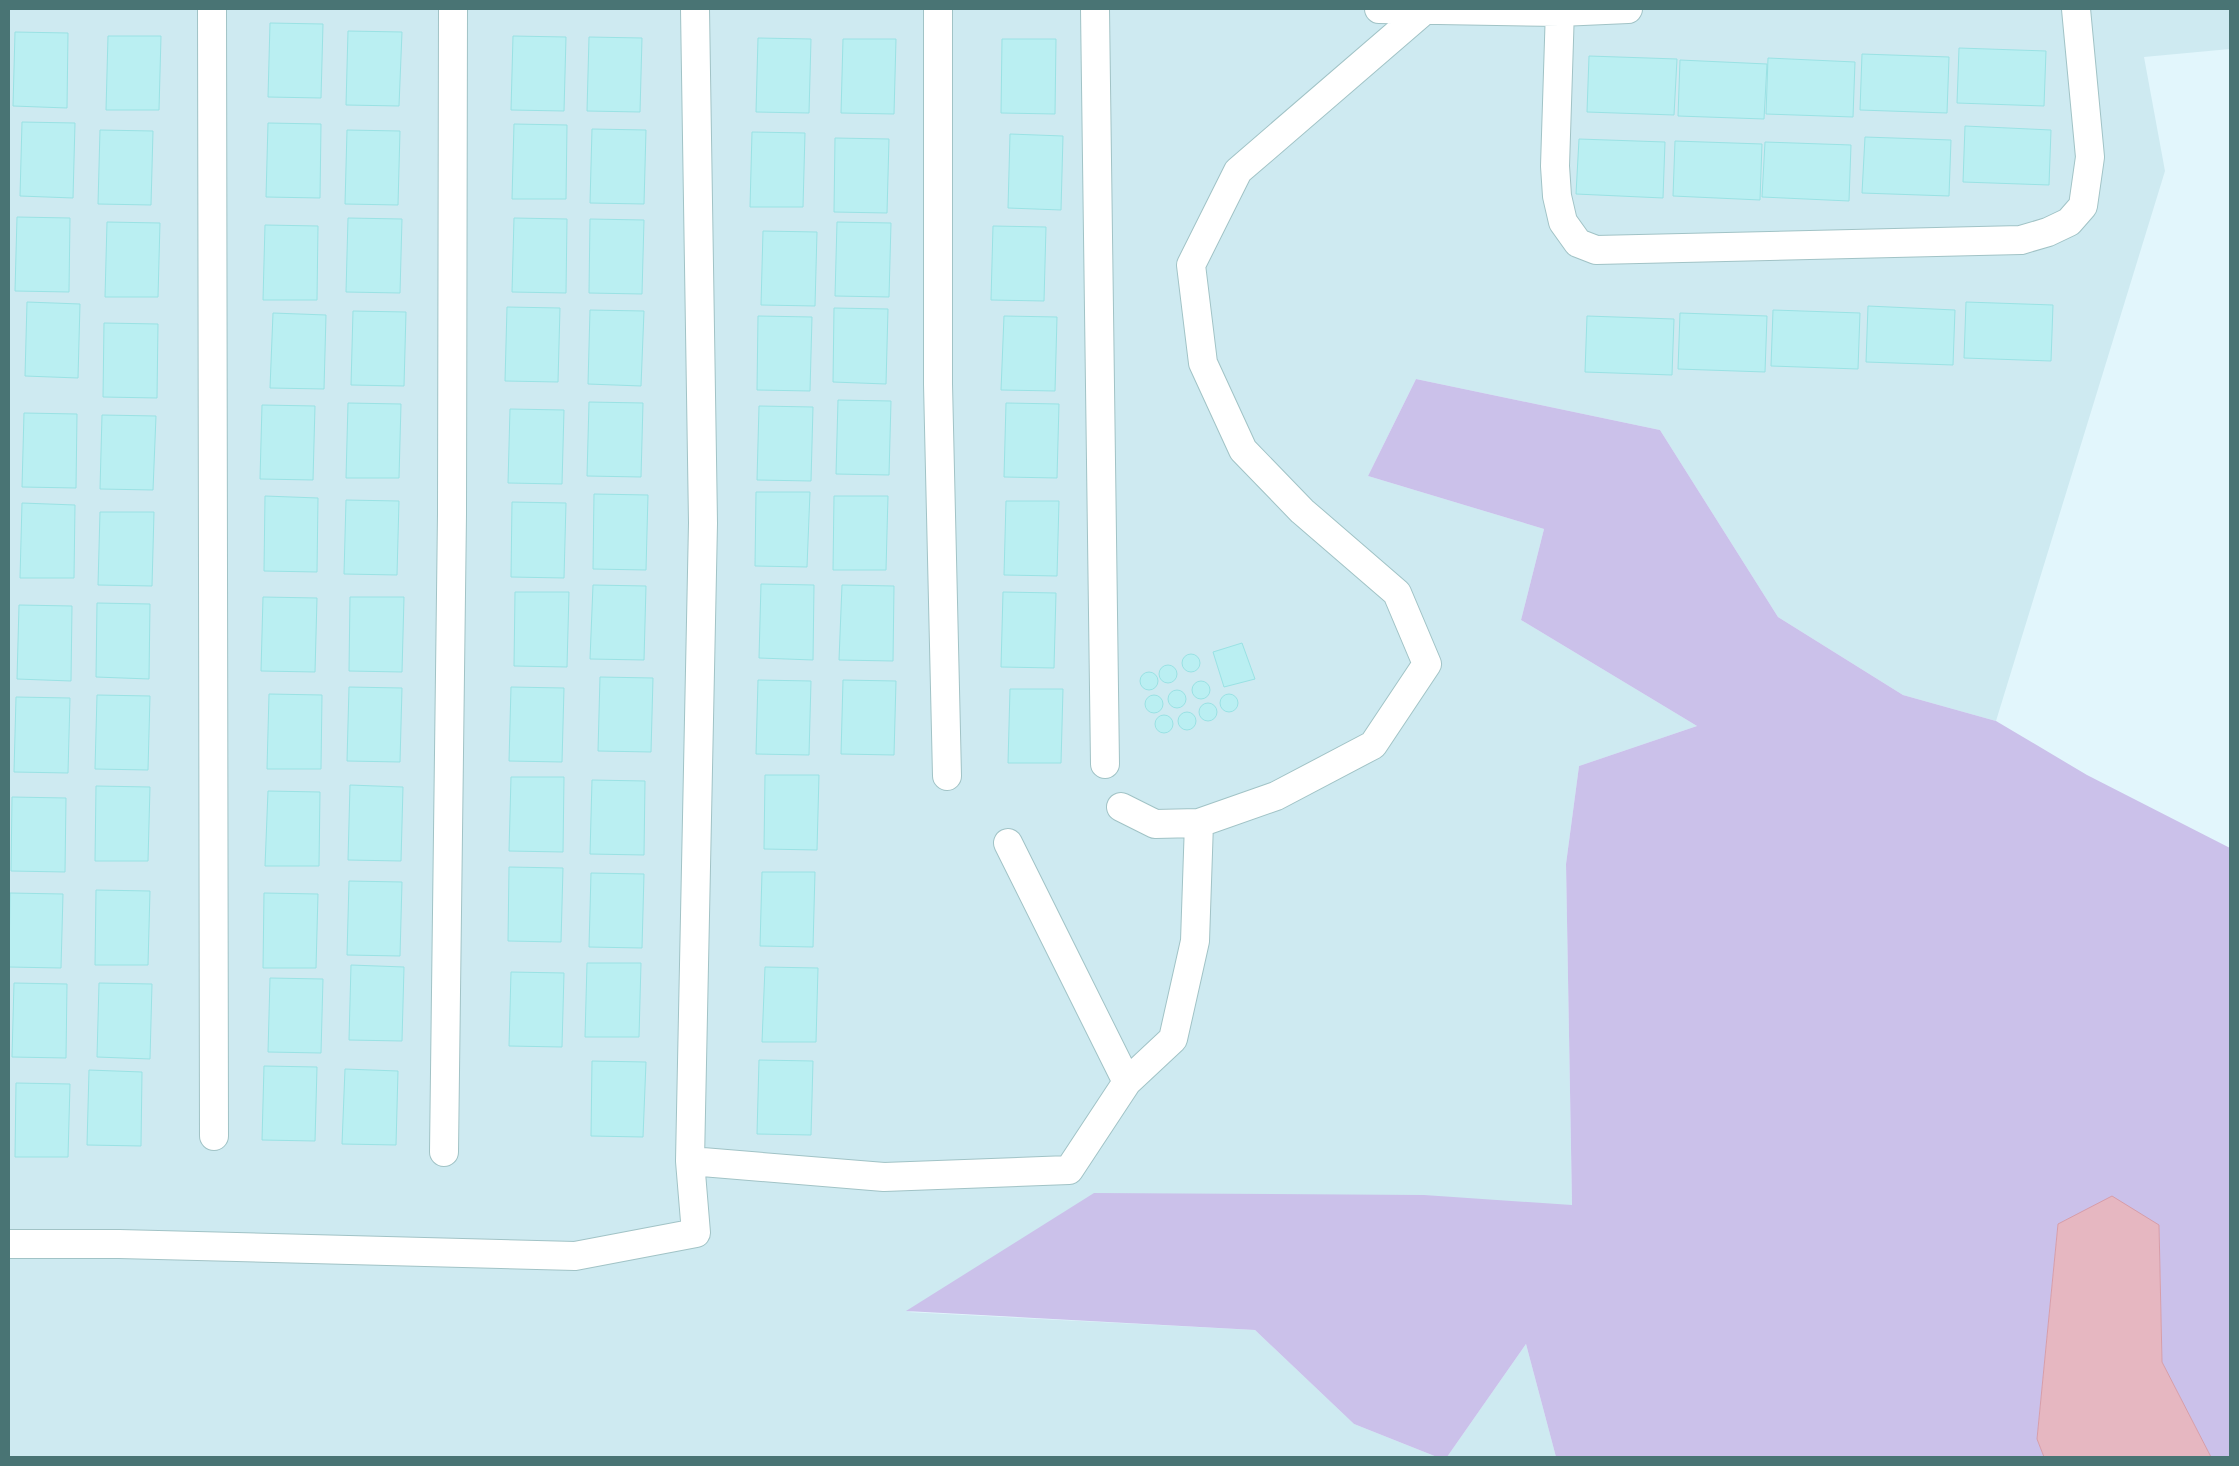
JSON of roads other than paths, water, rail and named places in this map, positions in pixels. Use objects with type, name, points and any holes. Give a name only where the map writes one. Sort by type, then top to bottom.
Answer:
[{"type":"street","points":[[212,9],[214,1136]]},
{"type":"street","points":[[444,1152],[452,514],[453,9]]},
{"type":"street","points":[[9,1244],[119,1244],[575,1256],[696,1233],[690,1161],[703,523],[695,9]]},
{"type":"street","points":[[938,9],[938,384],[947,776]]},
{"type":"street","points":[[1095,9],[1105,764]]},
{"type":"street","points":[[1379,9],[1628,9]]},
{"type":"street","points":[[1560,10],[1555,166],[1557,196],[1563,222],[1568,229],[1578,242],[1596,250],[2020,240],[2048,232],[2069,222],[2083,206],[2090,157],[2076,9]]},
{"type":"street","points":[[1122,807],[1155,824],[1199,823],[1276,796],[1372,745],[1427,664],[1397,592],[1302,511],[1244,450],[1202,363],[1191,264],[1238,171],[1426,10]]},
{"type":"street","points":[[690,1161],[884,1177],[1069,1170],[1127,1082],[1173,1039],[1195,942],[1199,823]]},
{"type":"street","points":[[1008,843],[1127,1082]]}]
